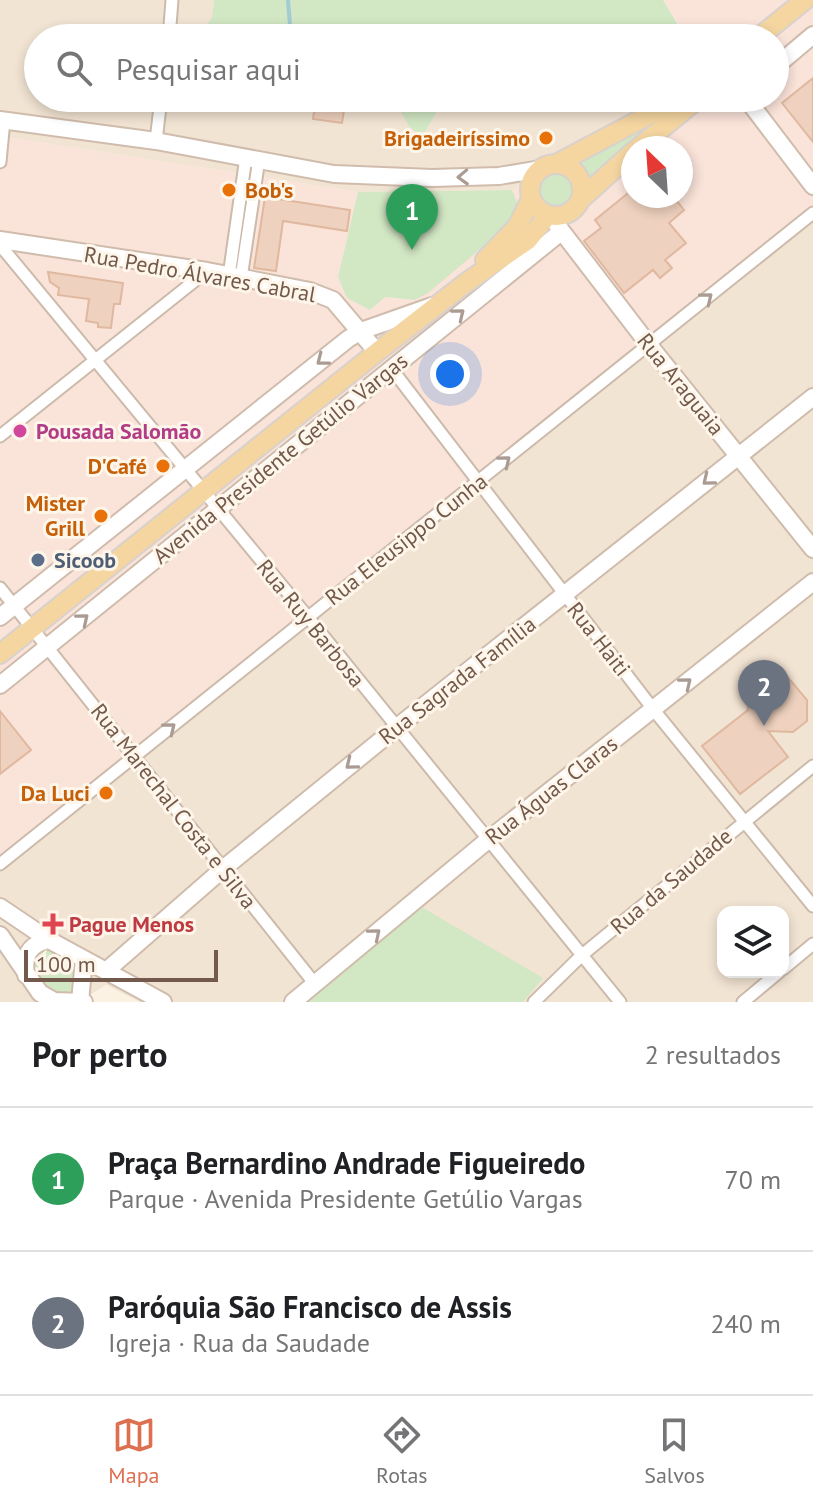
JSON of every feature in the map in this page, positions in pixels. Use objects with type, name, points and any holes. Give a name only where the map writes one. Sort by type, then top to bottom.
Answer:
[{"type":"main road","points":[[775,24],[805,0]]},
{"type":"main road","points":[[787,24],[813,3]]},
{"type":"main road","points":[[621,163],[576,207],[554,221],[535,207],[531,199],[530,183],[548,166],[654,112]]},
{"type":"main road","points":[[653,136],[682,112]]},
{"type":"main road","points":[[548,166],[566,166],[580,179],[581,199]]},
{"type":"main road","name":"Avenida Presidente Getúlio Vargas","points":[[467,282],[517,227],[531,199]]},
{"type":"main road","name":"Avenida Presidente Getúlio Vargas","points":[[0,654],[377,352],[467,282],[554,221]]},
{"type":"street","points":[[170,24],[172,0]]},
{"type":"street","points":[[789,55],[813,35]]},
{"type":"street","points":[[156,141],[159,112]]},
{"type":"street","points":[[757,112],[813,186]]},
{"type":"street","points":[[0,162],[2,120],[156,141],[334,174],[432,178],[499,176],[548,166]]},
{"type":"street","points":[[235,277],[253,158]]},
{"type":"street","name":"Rua Eleusippo Cunha","points":[[0,864],[813,213]]},
{"type":"street","name":"Avenida Presidente Getúlio Vargas","points":[[0,685],[421,344],[554,221]]},
{"type":"street","name":"Rua Araguaia","points":[[554,221],[813,549]]},
{"type":"street","name":"Rua Pedro Álvares Cabral","points":[[0,244],[207,271],[324,296],[333,300],[377,352]]},
{"type":"street","name":"Rua Ruy Barbosa","points":[[0,244],[620,1002]]},
{"type":"street","points":[[0,436],[207,271]]},
{"type":"street","points":[[421,344],[441,302]]},
{"type":"street","name":"Avenida Presidente Getúlio Vargas","points":[[0,617],[361,331],[441,302]]},
{"type":"street","name":"Rua Haiti","points":[[391,368],[653,709],[813,906]]},
{"type":"street","name":"Rua Sagrada Família","points":[[106,971],[224,868],[396,728],[813,397]]},
{"type":"street","name":"Rua Águas Claras","points":[[293,1002],[488,840],[813,582]]},
{"type":"street","points":[[0,588],[14,606]]},
{"type":"street","name":"Rua Marechal Costa e Silva","points":[[14,606],[315,984]]},
{"type":"street","name":"Rua da Saudade","points":[[534,1002],[582,955],[813,766]]},
{"type":"street","points":[[0,907],[49,940],[163,1002]]},
{"type":"street","points":[[0,935],[40,993],[50,999],[82,1001],[84,959]]},
{"type":"street","points":[[38,1002],[25,973],[24,958],[38,942],[49,940]]},
{"type":"street","points":[[789,964],[813,944]]},
{"type":"street","points":[[743,1002],[772,978]]},
{"type":"shaded area","points":[[0,0],[214,0],[213,18],[208,24],[24,24],[24,112],[406,112],[425,132],[437,112],[676,112],[512,190],[358,192],[0,136]]},
{"type":"shaded area","points":[[663,0],[813,0],[813,206],[0,867],[0,136],[358,192],[338,277],[385,297],[415,300],[517,204],[512,190],[621,138],[621,208],[693,208],[693,136],[626,136],[676,112],[789,112],[789,24],[679,24]]},
{"type":"shaded area","points":[[813,206],[813,1002],[140,1002],[106,985],[78,1002],[0,1002],[0,867]]},
{"type":"green space","points":[[214,0],[663,0],[678,24],[207,24],[212,18]]},
{"type":"green space","points":[[401,112],[437,112],[425,132],[416,132]]},
{"type":"green space","points":[[667,112],[642,136],[621,136],[621,156],[586,189],[583,174],[568,162]]},
{"type":"green space","points":[[556,167],[572,174],[579,190],[572,206],[556,213],[540,206],[533,190],[540,174]]},
{"type":"green space","points":[[512,190],[518,204],[511,223],[428,293],[415,300],[385,297],[370,310],[347,298],[338,277],[358,192]]},
{"type":"green space","points":[[418,905],[543,978],[523,1002],[309,1002]]},
{"type":"green space","points":[[49,944],[77,963],[75,996],[54,995],[30,972],[36,949]]},
{"type":"building","points":[[813,78],[813,142],[789,112],[789,97]]},
{"type":"building","points":[[314,112],[344,112],[342,123],[313,119]]},
{"type":"building","points":[[265,197],[350,210],[347,231],[283,221],[276,271],[254,268]]},
{"type":"building","points":[[621,199],[621,208],[682,208],[684,210],[669,223],[686,243],[665,260],[672,268],[660,278],[653,270],[624,293],[584,241],[601,228],[595,220]]},
{"type":"building","points":[[48,272],[123,283],[120,304],[114,304],[111,328],[98,327],[98,323],[86,321],[89,299],[58,295],[59,288],[50,282]]},
{"type":"building","points":[[759,664],[780,668],[807,700],[807,721],[793,732],[768,731],[788,757],[740,794],[702,746],[748,710],[745,676]]},
{"type":"building","points":[[0,711],[31,750],[0,774]]},
{"type":"waterway","points":[[288,0],[290,24]]},
{"type":"place","name":"Brigadeiríssimo","points":[[546,138]]},
{"type":"place","name":"Bob's","points":[[229,190]]},
{"type":"place","name":"Praça Bernardino Andrade Figueiredo","points":[[412,250]]},
{"type":"place","name":"Pousada Salomão","points":[[20,431]]},
{"type":"place","name":"D'Café","points":[[163,466]]},
{"type":"place","name":"Mister Grill","points":[[101,516]]},
{"type":"place","name":"Sicoob","points":[[38,560]]},
{"type":"place","name":"Paróquia São Francisco de Assis","points":[[764,726]]},
{"type":"place","name":"Da Luci","points":[[106,793]]},
{"type":"place","name":"Pague Menos","points":[[53,924]]}]
